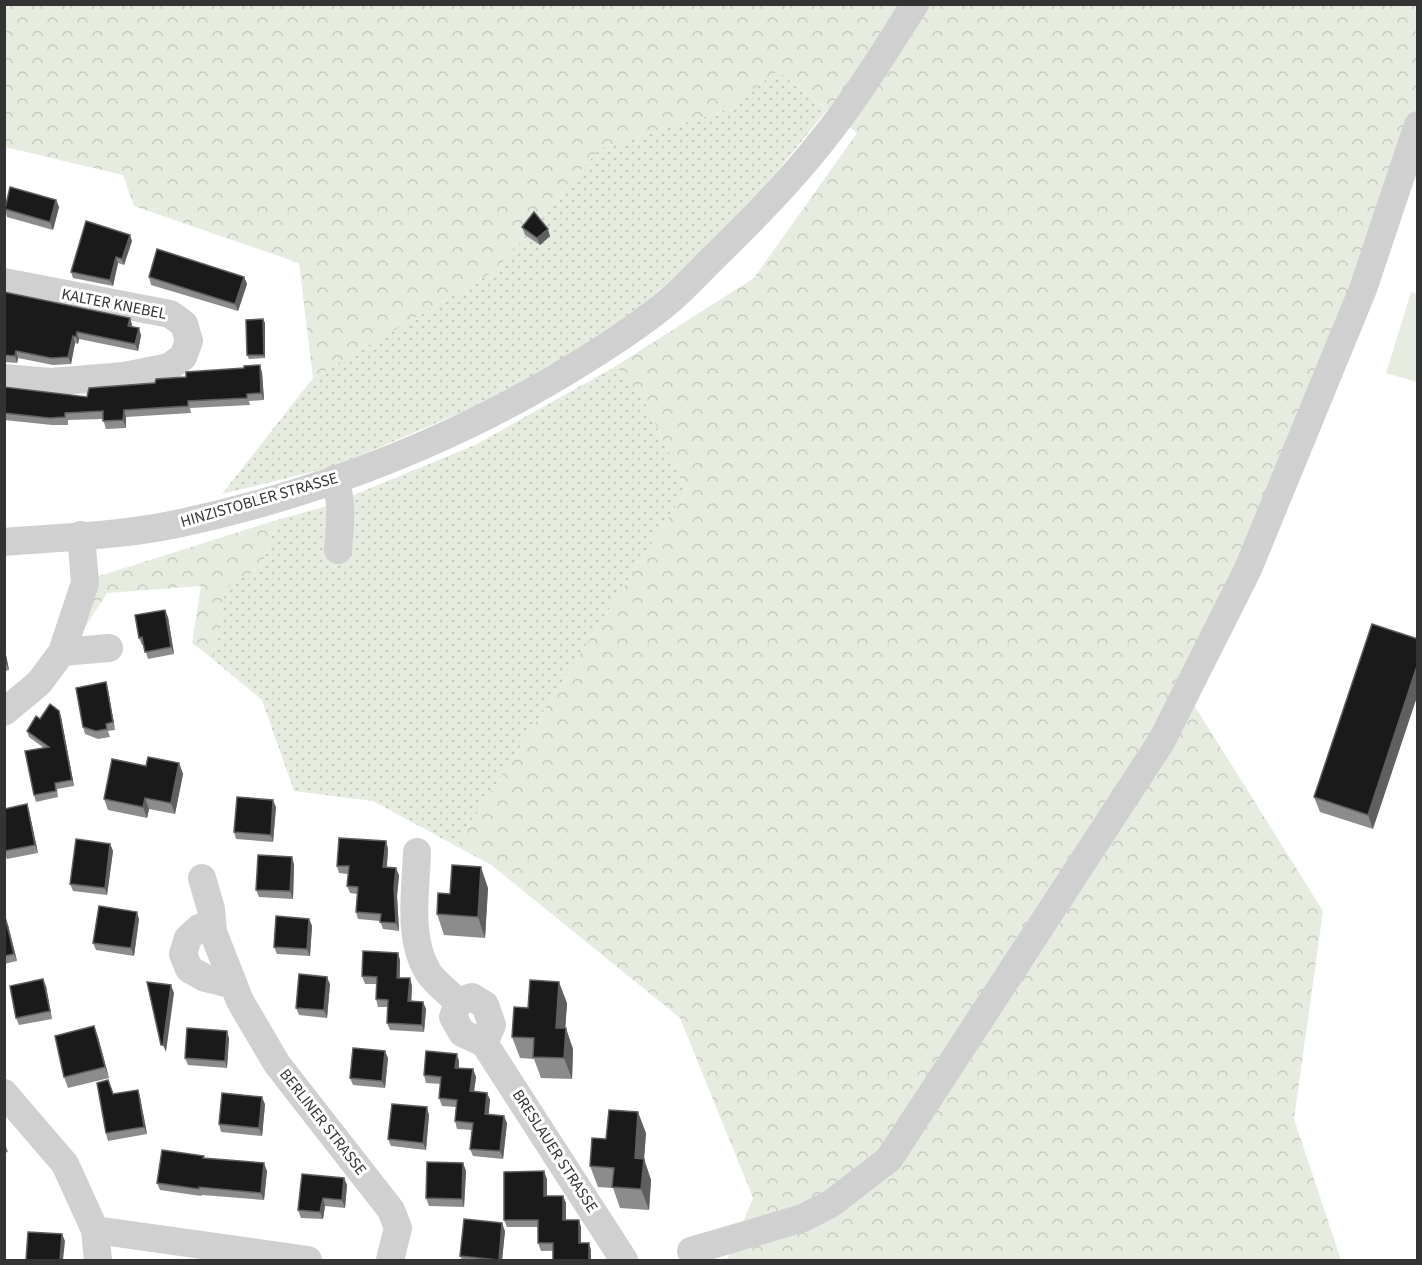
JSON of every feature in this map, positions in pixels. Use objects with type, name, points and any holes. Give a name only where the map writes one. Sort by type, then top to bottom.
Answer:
[{"type":"street","name":"HINZISTOBLER STRASSE","points":[[4,542],[129,532],[180,524],[254,505],[335,479],[436,439],[557,378],[609,345],[668,302],[766,207],[822,141],[867,79],[915,4]]},
{"type":"street","points":[[690,1251],[802,1218],[832,1203],[889,1158],[1161,742],[1248,569],[1363,289],[1418,125]]},
{"type":"street","name":"KALTER KNEBEL","points":[[4,282],[170,314],[184,324],[189,341],[183,357],[177,363],[146,372],[51,382],[4,378]]},
{"type":"street","points":[[335,479],[340,492],[341,518],[338,550]]},
{"type":"street","points":[[4,712],[39,683],[62,652],[85,584],[81,535]]},
{"type":"street","points":[[62,652],[109,648]]},
{"type":"street","name":"BRESLAUER STRASSE","points":[[417,852],[415,931],[428,972],[458,1002],[472,997],[485,1005],[492,1025],[484,1043],[624,1260]]},
{"type":"street","name":"BERLINER STRASSE","points":[[202,878],[211,909],[213,933],[199,928],[188,938],[183,954],[189,969],[205,978],[234,985],[240,1001],[277,1064],[391,1210],[398,1228],[390,1260]]},
{"type":"street","points":[[4,1093],[65,1164],[95,1230],[98,1260]]},
{"type":"street","points":[[95,1230],[308,1260]]},
{"type":"green space","points":[[5,5],[1417,5],[1417,160],[1194,705],[1323,911],[1294,1119],[1341,1260],[727,1260],[753,1198],[680,1018],[490,864],[456,846],[687,489],[643,399],[616,366],[754,278],[857,133],[778,71],[721,112],[600,148],[496,270],[313,378],[299,263],[134,206],[123,175],[5,147]]},
{"type":"green space","points":[[778,71],[827,110],[738,220],[624,322],[511,391],[336,466],[222,494],[313,378],[496,270],[600,148],[721,112]]},
{"type":"green space","points":[[1411,292],[1417,294],[1417,382],[1386,373]]},
{"type":"green space","points":[[616,366],[643,399],[687,489],[456,846],[373,801],[294,791],[262,700],[214,660],[221,605],[228,586],[262,565],[277,520],[327,506],[475,445]]},
{"type":"green space","points":[[277,520],[262,565],[228,587],[221,605],[214,660],[192,643],[201,586],[107,593],[78,638],[93,578]]},
{"type":"building","points":[[10,187],[56,200],[50,222],[5,209]]},
{"type":"building","points":[[534,212],[548,229],[537,238],[522,227]]},
{"type":"building","points":[[86,221],[130,235],[122,259],[116,257],[110,280],[71,272]]},
{"type":"building","points":[[157,249],[244,277],[235,304],[149,277]]},
{"type":"building","points":[[4,292],[130,318],[128,326],[139,328],[135,344],[77,332],[76,337],[73,336],[68,357],[51,358],[16,351],[15,356],[4,355]]},
{"type":"building","points":[[263,319],[264,355],[247,355],[246,320]]},
{"type":"building","points":[[260,365],[261,393],[247,394],[247,398],[188,401],[188,406],[124,410],[123,420],[103,421],[103,411],[65,413],[65,417],[50,418],[4,413],[4,387],[87,397],[89,388],[155,383],[156,379],[186,377],[186,372]]},
{"type":"building","points":[[165,610],[171,647],[145,652],[142,637],[139,638],[135,615]]},
{"type":"building","points":[[1372,624],[1418,639],[1418,663],[1368,815],[1314,797]]},
{"type":"building","points":[[106,682],[113,722],[106,724],[107,729],[96,731],[83,727],[76,688]]},
{"type":"building","points":[[50,704],[59,711],[72,780],[55,783],[56,791],[34,795],[25,751],[49,747],[27,731],[36,716],[40,719]]},
{"type":"building","points":[[148,757],[179,763],[171,803],[145,798],[143,807],[104,799],[112,759],[146,766]]},
{"type":"building","points":[[237,797],[273,800],[271,835],[234,832]]},
{"type":"building","points":[[27,804],[35,845],[4,851],[4,809]]},
{"type":"building","points":[[339,838],[386,841],[383,867],[396,868],[394,888],[396,923],[380,922],[381,914],[356,912],[358,887],[347,886],[349,866],[337,866]]},
{"type":"building","points":[[76,839],[110,844],[105,888],[70,884]]},
{"type":"building","points":[[258,855],[292,857],[290,891],[256,890]]},
{"type":"building","points":[[452,865],[481,867],[478,917],[437,914],[438,893],[450,894]]},
{"type":"building","points":[[99,906],[137,912],[131,948],[93,943]]},
{"type":"building","points":[[276,916],[309,919],[307,949],[274,947]]},
{"type":"building","points":[[4,918],[14,954],[4,956]]},
{"type":"building","points":[[363,951],[398,953],[397,978],[410,978],[408,1001],[423,1002],[422,1025],[387,1023],[388,1000],[376,999],[377,977],[362,976]]},
{"type":"building","points":[[299,974],[327,977],[324,1010],[296,1008]]},
{"type":"building","points":[[43,979],[50,1011],[16,1018],[10,986]]},
{"type":"building","points":[[530,980],[559,982],[556,1028],[566,1028],[564,1058],[533,1057],[534,1038],[512,1037],[514,1007],[528,1008]]},
{"type":"building","points":[[147,982],[171,985],[163,1045],[161,1045]]},
{"type":"building","points":[[94,1026],[105,1067],[64,1077],[55,1036]]},
{"type":"building","points":[[187,1028],[227,1031],[225,1061],[185,1058]]},
{"type":"building","points":[[353,1048],[385,1051],[382,1081],[350,1078]]},
{"type":"building","points":[[426,1051],[457,1054],[455,1068],[473,1069],[470,1091],[487,1093],[485,1114],[504,1116],[500,1151],[470,1149],[473,1123],[455,1121],[457,1100],[439,1098],[441,1077],[424,1075]]},
{"type":"building","points":[[108,1080],[113,1094],[138,1090],[144,1127],[106,1133],[97,1083]]},
{"type":"building","points":[[222,1093],[262,1097],[259,1128],[219,1124]]},
{"type":"building","points":[[392,1104],[427,1107],[423,1143],[388,1139]]},
{"type":"building","points":[[609,1110],[638,1112],[635,1158],[644,1159],[641,1189],[612,1187],[614,1168],[590,1166],[592,1138],[606,1139]]},
{"type":"building","points":[[162,1150],[204,1156],[203,1158],[264,1163],[261,1193],[199,1187],[199,1189],[157,1183]]},
{"type":"building","points":[[427,1162],[463,1163],[462,1199],[426,1198]]},
{"type":"building","points":[[544,1171],[544,1196],[563,1196],[563,1220],[579,1220],[579,1243],[589,1243],[589,1260],[553,1260],[553,1243],[538,1243],[538,1220],[504,1220],[504,1172]]},
{"type":"building","points":[[302,1174],[344,1178],[342,1200],[323,1198],[320,1212],[298,1210]]},
{"type":"building","points":[[464,1219],[502,1223],[499,1260],[460,1256]]},
{"type":"building","points":[[28,1232],[62,1234],[60,1260],[26,1260]]}]
